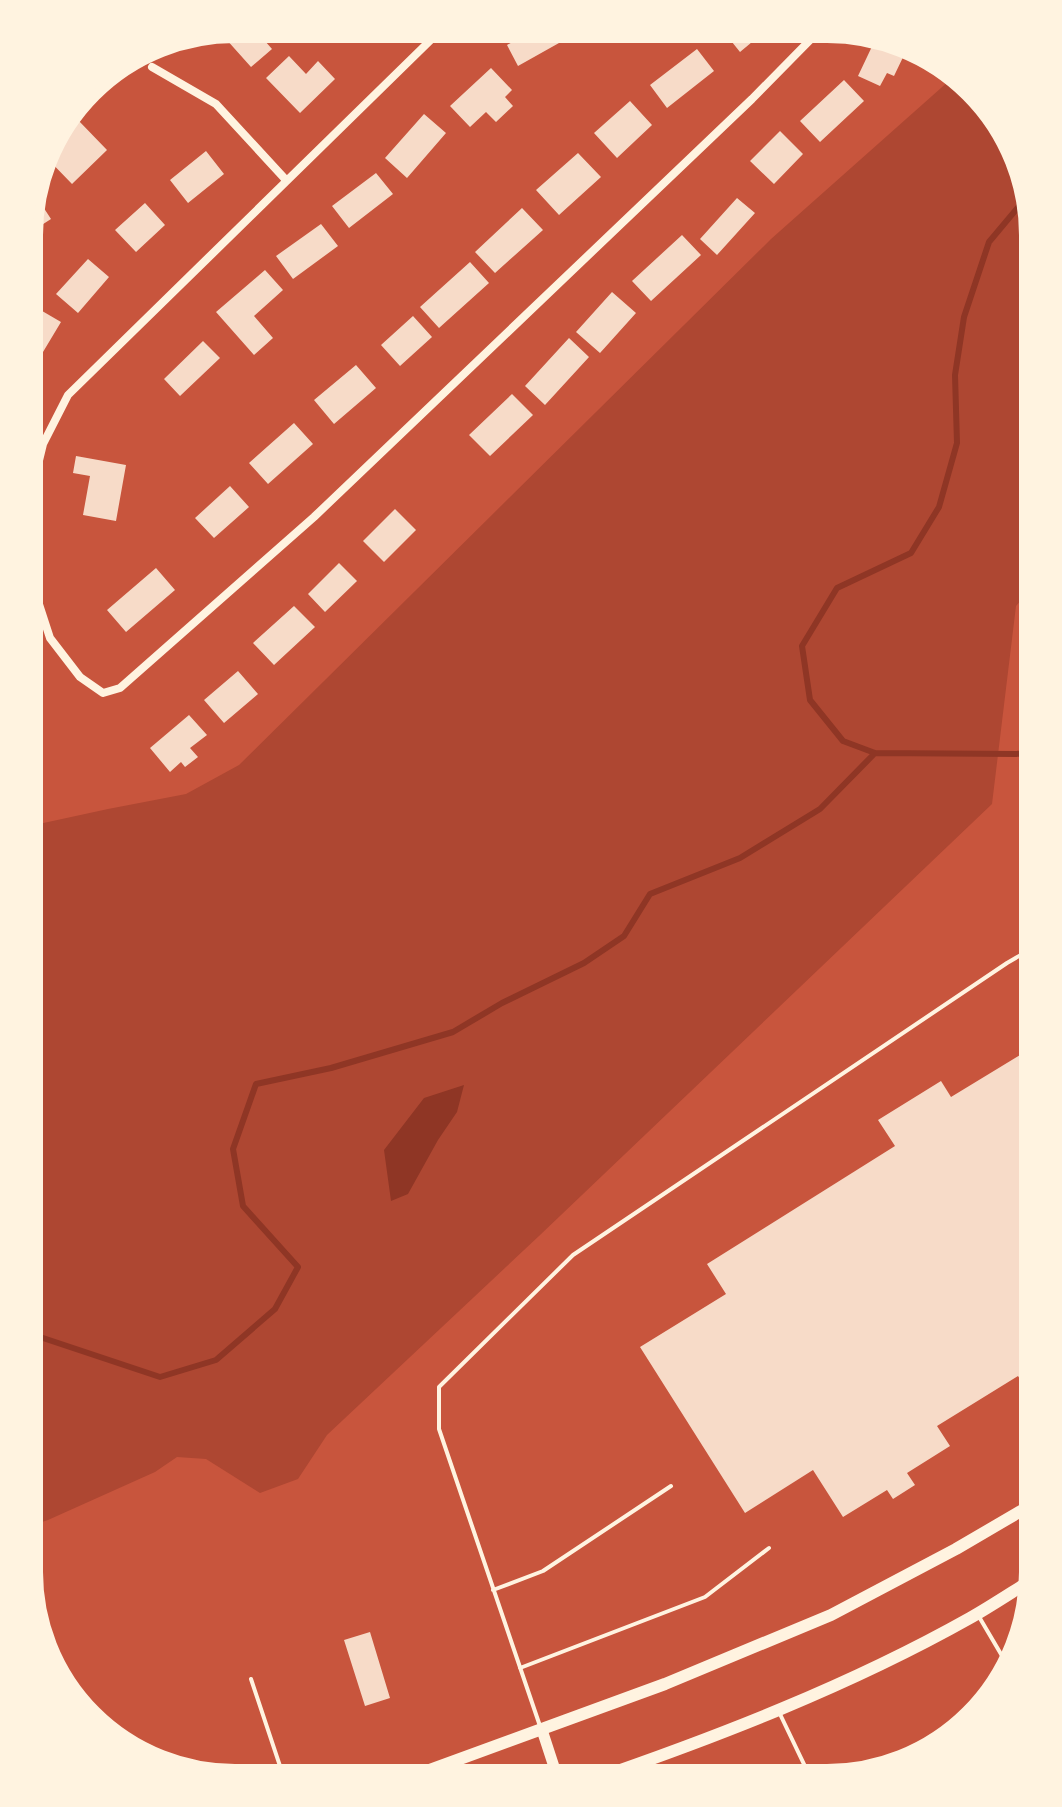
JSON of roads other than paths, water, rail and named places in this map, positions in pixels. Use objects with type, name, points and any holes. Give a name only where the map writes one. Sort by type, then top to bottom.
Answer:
[{"type":"main road","points":[[433,1769],[665,1684],[831,1615],[1024,1509]]},
{"type":"main road","points":[[624,1769],[778,1710],[880,1664],[1024,1584]]},
{"type":"street","points":[[38,465],[43,444],[68,395],[433,38]]},
{"type":"street","points":[[38,601],[50,638],[80,677],[103,693],[120,688],[314,517],[812,38]]},
{"type":"street","points":[[152,67],[216,104],[286,180]]},
{"type":"street","points":[[542,1730],[555,1769]]},
{"type":"lane","points":[[542,1730],[439,1429],[439,1387],[573,1255],[1024,953]]},
{"type":"lane","points":[[493,1590],[543,1571],[671,1486]]},
{"type":"lane","points":[[520,1668],[705,1597],[769,1548]]},
{"type":"lane","points":[[977,1613],[1004,1658]]},
{"type":"lane","points":[[251,1679],[281,1769]]},
{"type":"lane","points":[[778,1710],[806,1769]]},
{"type":"waterway","points":[[38,1336],[160,1377],[216,1360],[275,1309],[298,1267],[243,1206],[233,1149],[256,1084],[331,1068],[453,1032],[502,1003],[584,963],[624,936],[650,894],[740,858],[820,809],[875,753],[843,741],[810,700],[802,646],[837,588],[911,553],[939,507],[957,443],[955,375],[964,317],[989,242],[1021,204]]},
{"type":"waterway","points":[[875,753],[1024,754]]}]
